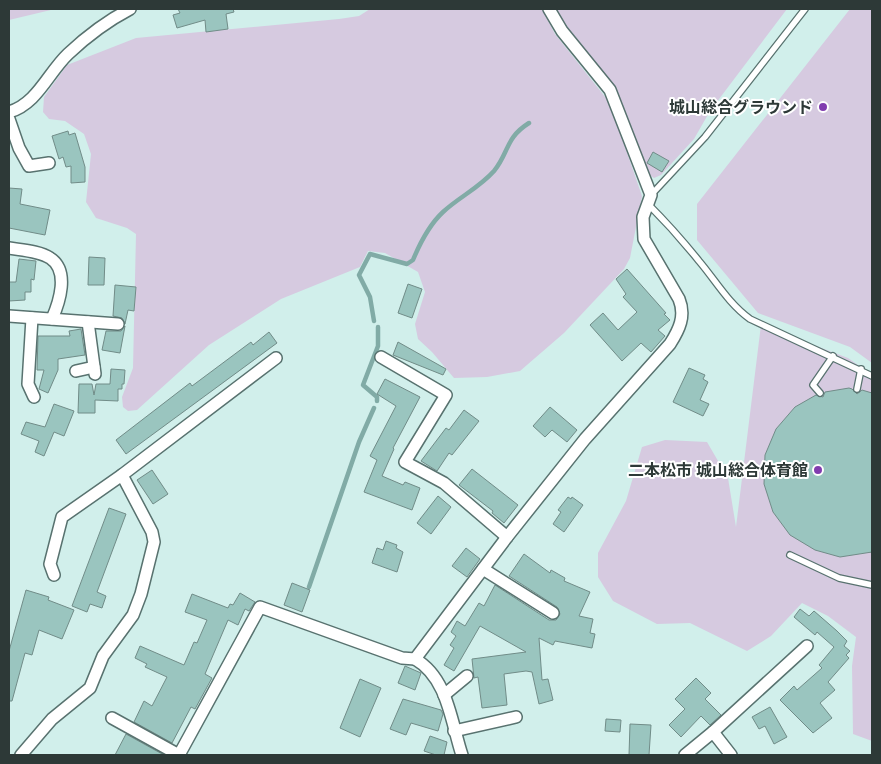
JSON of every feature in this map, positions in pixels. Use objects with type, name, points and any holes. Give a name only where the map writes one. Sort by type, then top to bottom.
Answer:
[{"type":"street","points":[[9,112],[28,103],[68,54],[119,15],[130,9]]},
{"type":"street","points":[[416,659],[507,537],[585,439],[670,344],[679,329],[682,307],[644,239],[643,223],[649,199],[610,90],[562,31],[549,9]]},
{"type":"street","points":[[9,119],[19,148],[29,166],[49,163]]},
{"type":"street","points":[[9,248],[44,255],[51,258],[57,267],[61,297],[52,319]]},
{"type":"street","points":[[9,316],[118,324]]},
{"type":"street","points":[[32,318],[28,384],[34,396]]},
{"type":"street","points":[[76,371],[94,371],[88,322]]},
{"type":"street","points":[[381,357],[446,395],[405,462],[444,483],[507,537]]},
{"type":"street","points":[[54,575],[50,564],[62,517],[122,475],[276,358]]},
{"type":"street","points":[[21,755],[52,719],[90,688],[103,656],[132,615],[141,594],[154,542],[152,532],[122,475]]},
{"type":"street","points":[[483,569],[553,613]]},
{"type":"street","points":[[112,718],[179,755],[260,607],[402,658],[416,659],[430,670],[439,681],[462,755]]},
{"type":"street","points":[[685,755],[714,732],[807,646]]},
{"type":"street","points":[[444,695],[468,676]]},
{"type":"street","points":[[454,731],[516,717]]},
{"type":"street","points":[[714,732],[732,755]]},
{"type":"lane","points":[[805,9],[705,137],[649,199],[739,311],[750,319],[861,369],[872,376]]},
{"type":"lane","points":[[820,393],[812,385],[833,356]]},
{"type":"lane","points":[[857,389],[861,369]]},
{"type":"lane","points":[[790,555],[839,578],[872,585]]},
{"type":"shaded area","points":[[9,9],[55,9],[9,20]]},
{"type":"shaded area","points":[[370,9],[542,9],[555,34],[610,103],[642,196],[630,258],[624,269],[564,333],[520,371],[487,377],[454,378],[418,339],[415,324],[425,292],[418,272],[385,253],[368,251],[360,267],[281,299],[209,345],[137,410],[128,411],[123,407],[122,397],[133,368],[136,234],[127,228],[96,218],[86,202],[91,154],[84,134],[65,121],[49,119],[43,112],[44,97],[67,65],[136,38],[339,19],[359,16]]},
{"type":"shaded area","points":[[555,9],[787,9],[710,111],[694,139],[661,175],[654,178],[648,174],[615,87]]},
{"type":"shaded area","name":"城山総合グラウンド","points":[[850,9],[872,9],[872,363],[850,347],[758,313],[697,240],[697,204]]},
{"type":"shaded area","points":[[761,325],[848,358],[872,375],[872,741],[853,734],[852,666],[856,637],[828,616],[802,603],[771,636],[747,651],[690,623],[657,624],[613,601],[598,577],[598,553],[626,501],[642,447],[665,440],[707,442],[728,478],[736,527]]},
{"type":"building","points":[[178,9],[233,9],[234,12],[226,14],[228,29],[206,32],[205,20],[177,28],[173,15],[180,13]]},
{"type":"building","points":[[68,131],[69,135],[75,133],[85,167],[85,182],[71,183],[71,166],[66,167],[63,157],[59,159],[52,136]]},
{"type":"building","points":[[653,152],[669,161],[662,172],[647,163]]},
{"type":"building","points":[[9,188],[22,189],[20,204],[50,210],[45,235],[9,228]]},
{"type":"building","points":[[89,257],[105,258],[104,285],[88,285]]},
{"type":"building","points":[[19,259],[36,261],[34,280],[31,279],[31,292],[25,292],[25,300],[9,301],[9,282],[16,282]]},
{"type":"building","points":[[627,269],[670,320],[658,330],[665,336],[651,352],[641,343],[622,361],[590,325],[603,313],[618,330],[637,312],[623,297],[626,294],[616,279]]},
{"type":"building","points":[[408,284],[422,289],[412,318],[398,313]]},
{"type":"building","points":[[115,285],[136,287],[134,311],[128,310],[125,324],[122,318],[113,316]]},
{"type":"building","points":[[125,326],[120,353],[102,350],[106,331],[121,331]]},
{"type":"building","points":[[81,329],[85,355],[58,359],[58,370],[48,393],[39,389],[44,370],[37,370],[38,336],[70,336],[69,331]]},
{"type":"building","points":[[269,332],[277,343],[126,454],[116,440],[190,383],[192,386],[251,342],[253,345]]},
{"type":"building","points":[[398,342],[446,369],[443,375],[393,355]]},
{"type":"building","points":[[689,368],[705,375],[703,379],[708,382],[700,400],[709,404],[703,416],[673,402]]},
{"type":"building","points":[[111,369],[125,370],[124,384],[122,384],[122,389],[118,389],[118,401],[95,400],[95,413],[78,413],[79,384],[92,384],[94,395],[96,384],[110,384]]},
{"type":"building","points":[[385,379],[420,397],[393,448],[382,476],[403,485],[405,482],[420,488],[412,510],[364,492],[377,460],[370,456],[396,406],[377,394]]},
{"type":"building","name":"二本松市 城山総合体育館","points":[[849,388],[857,394],[862,390],[872,393],[872,552],[840,557],[815,550],[790,535],[773,512],[764,484],[765,455],[776,429],[795,407],[816,395],[823,397],[825,392]]},
{"type":"building","points":[[54,404],[74,411],[64,436],[54,432],[44,456],[35,452],[39,441],[21,434],[26,422],[45,427]]},
{"type":"building","points":[[550,407],[577,430],[567,442],[552,430],[545,437],[533,426]]},
{"type":"building","points":[[464,410],[479,421],[452,455],[449,453],[437,471],[421,461],[446,428],[449,430]]},
{"type":"building","points":[[472,469],[518,505],[504,523],[492,513],[493,511],[459,485]]},
{"type":"building","points":[[152,470],[168,494],[153,504],[137,480]]},
{"type":"building","points":[[438,496],[451,507],[431,534],[417,523]]},
{"type":"building","points":[[568,497],[571,499],[572,497],[583,505],[564,532],[553,524],[561,512],[558,510]]},
{"type":"building","points":[[109,508],[126,514],[97,592],[106,596],[102,608],[90,604],[87,612],[72,606]]},
{"type":"building","points":[[386,541],[397,545],[396,548],[403,552],[397,572],[372,563],[377,548],[383,550]]},
{"type":"building","points":[[466,548],[480,559],[467,577],[452,566]]},
{"type":"building","points":[[524,554],[550,573],[551,570],[565,578],[564,581],[590,592],[579,616],[593,619],[590,633],[595,634],[592,648],[555,641],[553,645],[539,638],[542,680],[548,679],[553,700],[539,704],[532,672],[526,671],[504,674],[507,705],[482,708],[478,677],[474,678],[472,659],[526,652],[480,626],[454,671],[444,665],[454,648],[450,645],[456,636],[451,632],[457,621],[465,626],[479,603],[484,606],[495,585],[549,620],[556,620],[560,614],[557,607],[509,576]]},
{"type":"building","points":[[292,583],[310,590],[302,612],[284,605]]},
{"type":"building","points":[[26,590],[49,597],[48,600],[74,610],[62,639],[39,630],[32,655],[25,653],[12,701],[9,701],[9,651]]},
{"type":"building","points":[[240,593],[255,602],[249,611],[245,609],[238,625],[228,620],[205,674],[212,678],[195,709],[191,707],[172,743],[134,722],[144,701],[152,706],[167,677],[145,667],[147,664],[135,658],[140,646],[184,665],[194,642],[197,643],[207,620],[185,612],[192,594],[228,608],[230,604],[233,605]]},
{"type":"building","points":[[800,609],[809,616],[814,611],[847,641],[844,646],[850,651],[846,655],[849,658],[828,682],[835,690],[820,703],[832,718],[813,733],[780,700],[794,686],[797,690],[822,668],[819,665],[834,647],[817,632],[815,635],[794,617]]},
{"type":"building","points":[[405,666],[421,673],[415,690],[398,683]]},
{"type":"building","points":[[696,678],[711,693],[705,699],[721,715],[710,725],[701,716],[681,737],[669,725],[685,709],[675,699]]},
{"type":"building","points":[[360,679],[381,688],[360,737],[340,728]]},
{"type":"building","points":[[403,699],[441,710],[443,714],[438,731],[411,723],[406,735],[390,729]]},
{"type":"building","points":[[770,707],[787,737],[774,744],[765,726],[759,729],[752,717]]},
{"type":"building","points":[[606,719],[621,720],[620,732],[605,731]]},
{"type":"building","points":[[630,724],[651,725],[649,755],[629,755]]},
{"type":"building","points":[[126,734],[164,755],[115,755]]},
{"type":"building","points":[[430,736],[447,742],[444,755],[436,755],[424,751]]},
{"type":"waterway","points":[[374,321],[370,297],[359,275],[370,254],[407,264],[413,260],[425,234],[438,217],[494,171],[511,140],[529,123]]},
{"type":"waterway","points":[[377,401],[377,397],[363,385],[378,346],[378,327]]},
{"type":"waterway","points":[[309,587],[359,442],[374,408]]},
{"type":"place","name":"城山総合グラウンド","points":[[823,107]]},
{"type":"place","name":"二本松市 城山総合体育館","points":[[818,470]]}]
